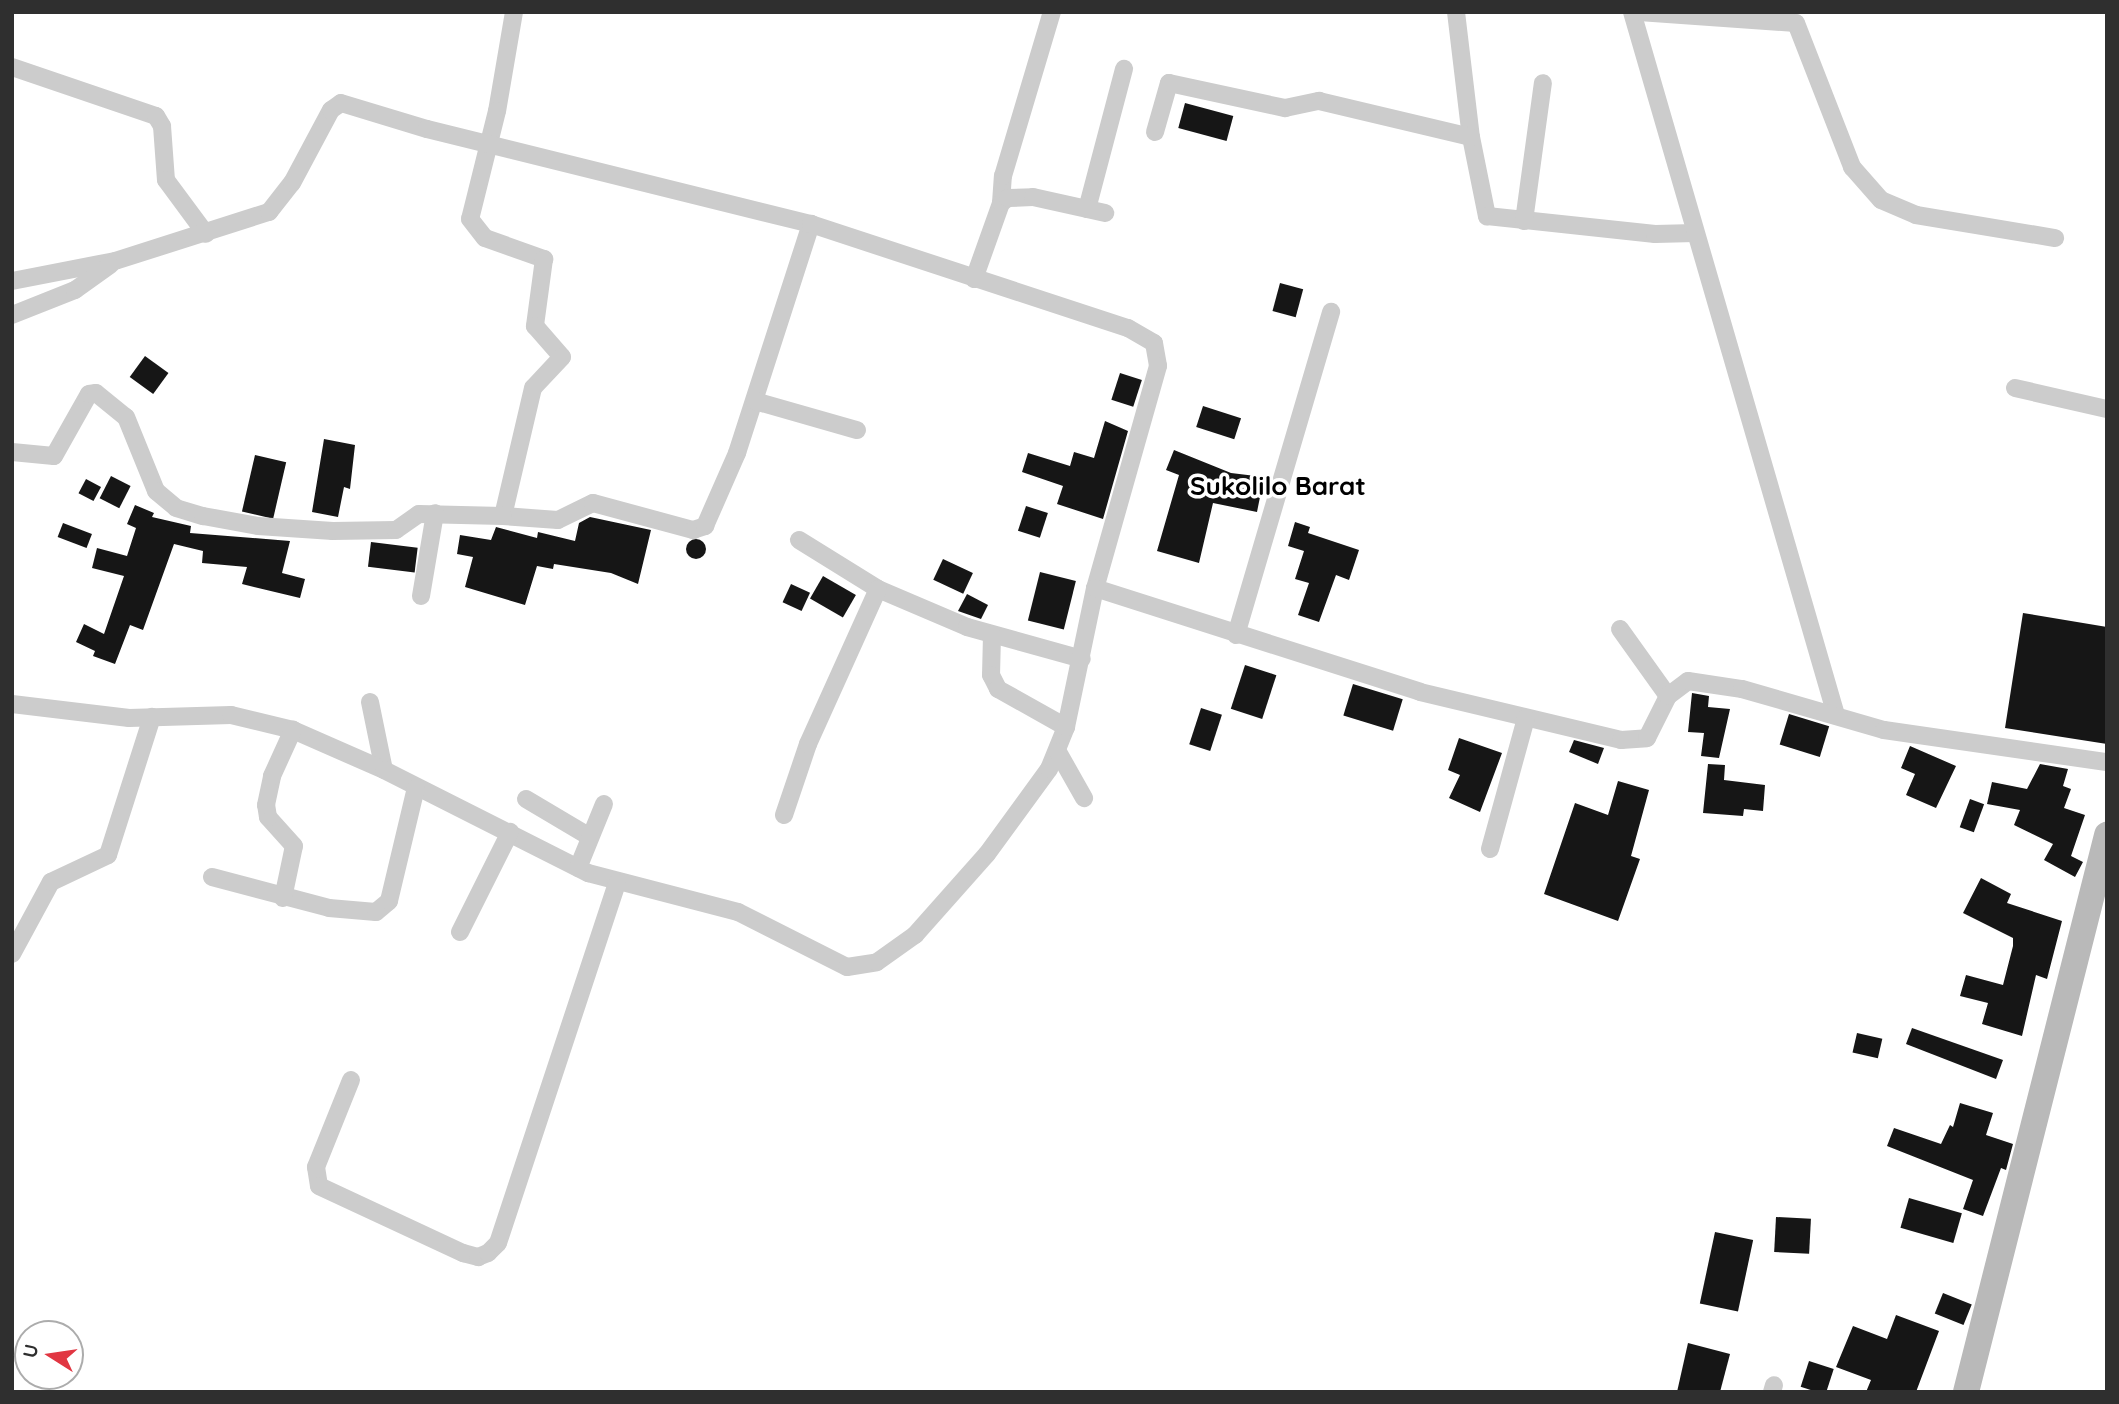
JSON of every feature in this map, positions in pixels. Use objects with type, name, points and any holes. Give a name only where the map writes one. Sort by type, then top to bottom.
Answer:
[{"type":"main road","points":[[1966,1392],[2107,835]]},
{"type":"street","points":[[503,516],[533,388],[562,356],[535,326],[544,259],[485,237],[472,227],[470,212],[490,142],[514,12]]},
{"type":"street","points":[[974,279],[1001,203],[1003,176],[1052,12]]},
{"type":"street","points":[[1456,12],[1471,137],[1486,214],[1524,221],[1655,234],[1695,233]]},
{"type":"street","points":[[1632,12],[1836,715]]},
{"type":"street","points":[[1639,12],[1796,23],[1852,167],[1881,200],[1916,215],[2055,238]]},
{"type":"street","points":[[12,67],[156,116],[162,126],[166,180],[206,234]]},
{"type":"street","points":[[1001,203],[1008,198],[1033,197],[1096,211],[1124,69]]},
{"type":"street","points":[[1155,132],[1169,83],[1285,108],[1319,101],[1471,137]]},
{"type":"street","points":[[1524,221],[1543,83]]},
{"type":"street","points":[[12,281],[115,261],[206,234],[276,207],[337,103],[811,224],[1128,328],[1145,335],[1158,349],[1158,366],[1095,588],[1082,659],[1058,752],[1025,804],[955,894],[915,935],[886,957],[863,966],[834,965],[738,912],[617,883],[578,868],[384,770],[293,730],[220,714],[152,717],[12,704]]},
{"type":"street","points":[[12,452],[54,456],[89,394],[96,393],[126,417],[156,491],[176,508],[258,526],[333,531],[396,530],[414,516],[435,513],[558,520],[593,503],[701,528],[717,507],[755,401],[811,224]]},
{"type":"street","points":[[12,315],[75,290],[115,261]]},
{"type":"street","points":[[1236,635],[1331,312]]},
{"type":"street","points":[[2015,388],[2107,409]]},
{"type":"street","points":[[755,401],[857,430]]},
{"type":"street","points":[[421,596],[435,513]]},
{"type":"street","points":[[799,540],[878,589],[992,635],[1082,659]]},
{"type":"street","points":[[1095,588],[1420,692],[1621,740],[1643,740],[1653,731],[1668,696],[1688,681],[1742,690],[1925,737],[2107,762]]},
{"type":"street","points":[[784,815],[808,744],[878,589]]},
{"type":"street","points":[[1620,629],[1668,696]]},
{"type":"street","points":[[992,635],[991,675],[998,689],[1066,727]]},
{"type":"street","points":[[370,702],[384,770]]},
{"type":"street","points":[[12,954],[51,882],[108,855],[152,717]]},
{"type":"street","points":[[1490,849],[1526,718]]},
{"type":"street","points":[[284,898],[294,846],[268,817],[266,804],[272,776],[293,730]]},
{"type":"street","points":[[1058,752],[1084,798]]},
{"type":"street","points":[[212,877],[284,898],[365,915],[383,909],[389,901],[416,788]]},
{"type":"street","points":[[526,799],[590,838]]},
{"type":"street","points":[[578,868],[604,804]]},
{"type":"street","points":[[460,932],[510,832]]},
{"type":"street","points":[[351,1080],[316,1167],[319,1186],[463,1253],[478,1257],[488,1253],[498,1243],[617,883]]},
{"type":"building","points":[[1185,103],[1233,116],[1227,141],[1178,128]]},
{"type":"building","points":[[1280,283],[1303,289],[1296,317],[1272,311]]},
{"type":"building","points":[[145,356],[168,373],[153,394],[130,377]]},
{"type":"building","points":[[1120,373],[1142,380],[1133,407],[1111,400]]},
{"type":"building","points":[[1203,406],[1241,418],[1234,439],[1196,427]]},
{"type":"building","points":[[1105,421],[1128,431],[1103,519],[1057,504],[1063,486],[1022,472],[1028,453],[1070,466],[1074,452],[1094,458]]},
{"type":"building","points":[[324,439],[355,445],[350,489],[344,487],[338,517],[312,512]]},
{"type":"building","points":[[1174,450],[1231,473],[1264,477],[1257,512],[1213,503],[1199,563],[1157,551],[1179,475],[1166,470]]},
{"type":"building","points":[[255,455],[286,462],[273,519],[242,512]]},
{"type":"building","points":[[111,476],[131,486],[119,508],[100,498]]},
{"type":"building","points":[[86,479],[101,487],[93,501],[78,493]]},
{"type":"building","points":[[135,505],[154,513],[152,517],[191,526],[190,533],[290,541],[282,573],[305,579],[300,598],[242,584],[247,567],[202,563],[203,551],[174,544],[143,630],[130,625],[115,664],[93,656],[95,651],[76,642],[84,624],[104,634],[124,576],[92,568],[97,548],[127,556],[136,528],[127,524]]},
{"type":"building","points":[[1026,506],[1048,513],[1040,538],[1018,531]]},
{"type":"building","points":[[590,517],[651,530],[638,584],[611,573],[554,564],[553,569],[537,566],[525,605],[465,587],[473,557],[457,554],[460,535],[491,540],[496,527],[537,538],[538,532],[575,541],[579,523]]},
{"type":"building","points":[[1295,522],[1310,527],[1308,533],[1359,550],[1349,580],[1336,575],[1319,622],[1298,615],[1309,583],[1295,579],[1304,551],[1288,546]]},
{"type":"building","points":[[63,523],[92,534],[87,548],[58,537]]},
{"type":"building","points":[[696,539],[703,542],[706,549],[703,556],[696,559],[689,556],[686,549],[689,542]]},
{"type":"building","points":[[371,542],[418,548],[415,573],[368,567]]},
{"type":"building","points":[[943,559],[973,573],[963,594],[933,580]]},
{"type":"building","points":[[1040,572],[1076,581],[1064,629],[1028,621]]},
{"type":"building","points":[[823,576],[856,595],[843,618],[810,599]]},
{"type":"building","points":[[791,584],[810,593],[802,611],[783,602]]},
{"type":"building","points":[[967,594],[988,605],[981,619],[958,611]]},
{"type":"building","points":[[2023,613],[2107,627],[2107,744],[2005,728]]},
{"type":"building","points":[[1245,665],[1276,675],[1262,719],[1231,709]]},
{"type":"building","points":[[1353,684],[1403,699],[1393,731],[1343,716]]},
{"type":"building","points":[[1692,693],[1709,696],[1708,707],[1730,709],[1719,758],[1701,756],[1704,733],[1688,732]]},
{"type":"building","points":[[1201,708],[1222,715],[1210,751],[1189,744]]},
{"type":"building","points":[[1789,714],[1829,726],[1820,757],[1780,745]]},
{"type":"building","points":[[1459,738],[1502,753],[1480,812],[1449,798],[1460,775],[1448,770]]},
{"type":"building","points":[[1574,740],[1604,748],[1598,764],[1569,752]]},
{"type":"building","points":[[1910,746],[1956,766],[1936,808],[1906,795],[1915,774],[1901,768]]},
{"type":"building","points":[[1708,764],[1725,765],[1724,780],[1765,785],[1763,811],[1744,809],[1743,816],[1703,813]]},
{"type":"building","points":[[2040,764],[2068,769],[2063,786],[2071,789],[2064,808],[2085,815],[2071,856],[2083,862],[2075,877],[2044,860],[2053,844],[2014,825],[2020,810],[1987,804],[1992,782],[2027,789]]},
{"type":"building","points":[[1618,781],[1649,790],[1631,856],[1640,859],[1618,921],[1544,894],[1575,803],[1608,815]]},
{"type":"building","points":[[1970,799],[1984,804],[1974,832],[1960,827]]},
{"type":"building","points":[[1981,878],[2011,894],[2007,903],[2062,921],[2047,979],[2036,975],[2022,1036],[1982,1024],[1988,1003],[1960,996],[1966,975],[2003,985],[2013,946],[2013,938],[1963,913]]},
{"type":"building","points":[[1912,1028],[2003,1060],[1996,1079],[1906,1044]]},
{"type":"building","points":[[1857,1033],[1882,1039],[1878,1058],[1853,1052]]},
{"type":"building","points":[[1960,1103],[1993,1113],[1986,1135],[2013,1144],[2006,1170],[2001,1168],[1983,1216],[1963,1209],[1973,1180],[1887,1146],[1894,1128],[1941,1144],[1950,1125],[1953,1127]]},
{"type":"building","points":[[1909,1198],[1962,1213],[1953,1243],[1900,1228]]},
{"type":"building","points":[[1776,1217],[1811,1219],[1809,1254],[1774,1252]]},
{"type":"building","points":[[1715,1232],[1753,1240],[1738,1312],[1700,1303]]},
{"type":"building","points":[[1943,1293],[1972,1305],[1964,1325],[1935,1313]]},
{"type":"building","points":[[1896,1315],[1939,1331],[1916,1392],[1866,1392],[1871,1380],[1836,1367],[1853,1326],[1887,1339]]},
{"type":"building","points":[[1688,1343],[1730,1354],[1720,1392],[1677,1392]]},
{"type":"building","points":[[1809,1361],[1834,1369],[1826,1392],[1801,1387]]},
{"type":"district","name":"Sukolilo Barat","points":[[1278,486]]}]
